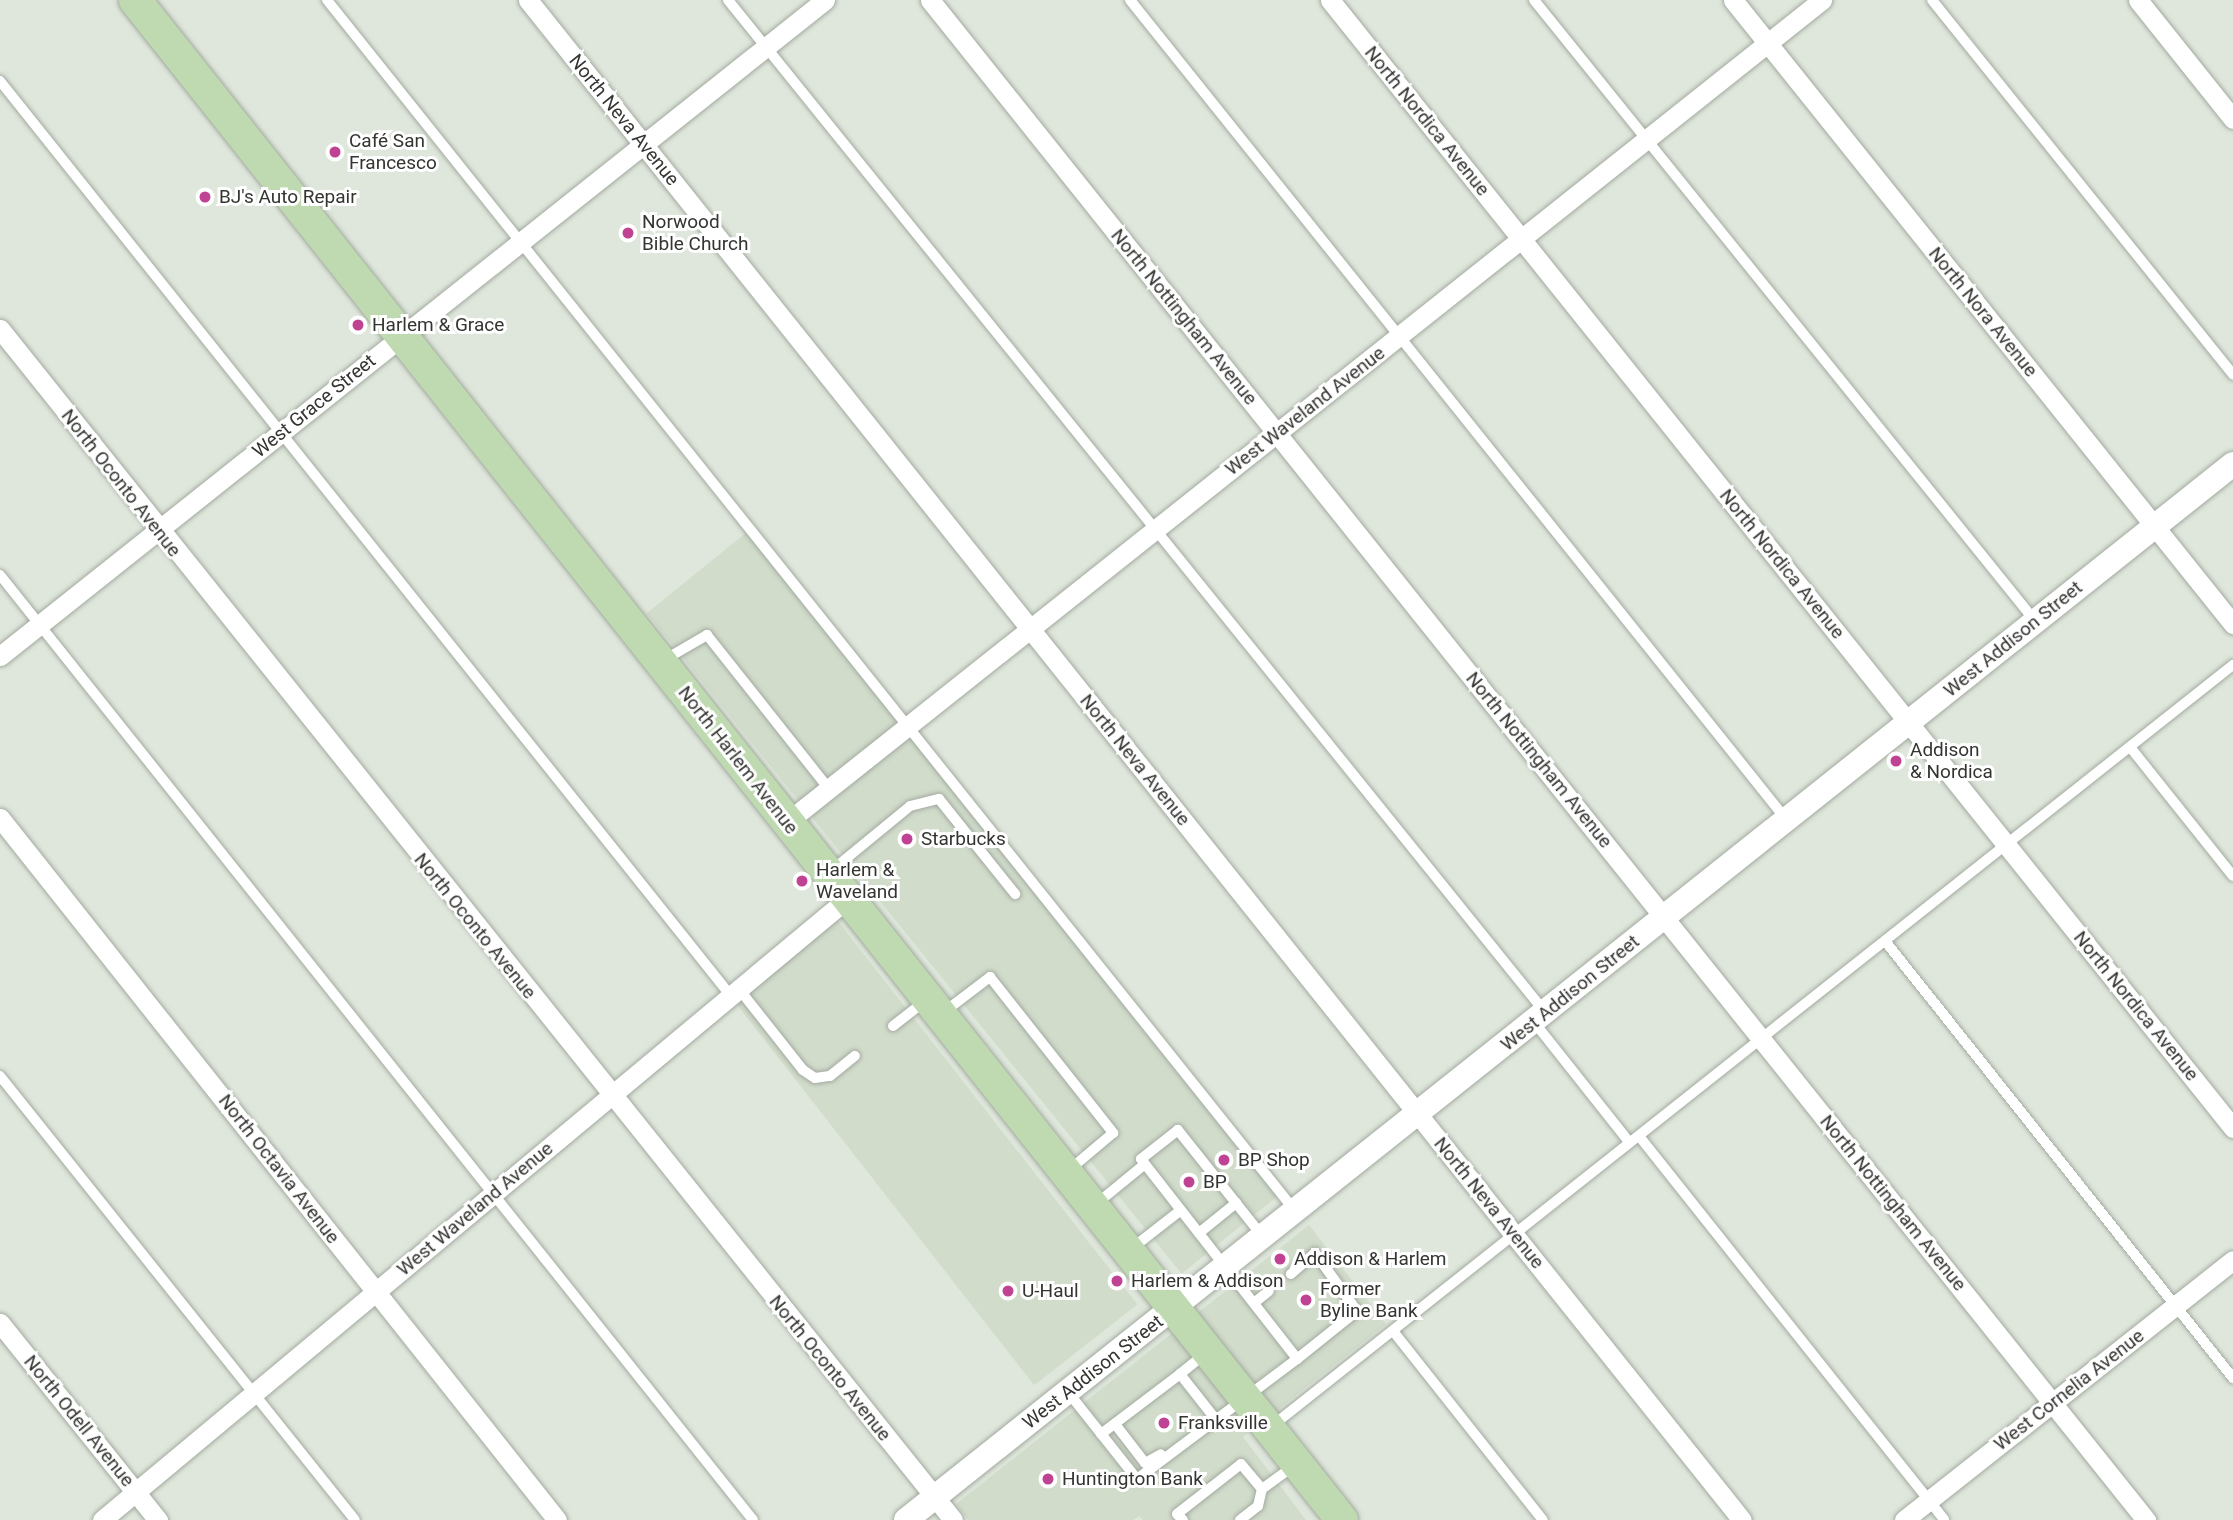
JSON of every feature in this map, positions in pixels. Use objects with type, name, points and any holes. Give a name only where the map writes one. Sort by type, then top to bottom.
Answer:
[{"type":"main road","name":"North Harlem Avenue","points":[[135,0],[1342,1520]]},
{"type":"street","name":"North Neva Avenue","points":[[527,0],[1742,1520]]},
{"type":"street","name":"West Grace Street","points":[[0,656],[825,0]]},
{"type":"street","name":"North Nottingham Avenue","points":[[930,0],[2146,1520]]},
{"type":"street","name":"North Nordica Avenue","points":[[1330,0],[2233,1128]]},
{"type":"street","name":"North Nora Avenue","points":[[1733,0],[2233,624]]},
{"type":"street","name":"West Waveland Avenue","points":[[787,822],[1822,0]]},
{"type":"street","points":[[2138,0],[2233,119]]},
{"type":"street","name":"North Oconto Avenue","points":[[0,329],[158,530],[953,1520]]},
{"type":"street","name":"West Addison Street","points":[[906,1520],[2233,464]]},
{"type":"street","name":"North Octavia Avenue","points":[[0,818],[557,1520]]},
{"type":"street","name":"West Waveland Avenue","points":[[102,1520],[848,898]]},
{"type":"street","name":"West Cornelia Avenue","points":[[1904,1520],[2233,1260]]},
{"type":"street","name":"North Odell Avenue","points":[[0,1323],[158,1520]]},
{"type":"lane","points":[[327,0],[1296,1211]]},
{"type":"lane","points":[[728,0],[1155,530],[1539,1017],[1630,1143]]},
{"type":"lane","points":[[1130,0],[1787,820]]},
{"type":"lane","points":[[1534,0],[2035,622]]},
{"type":"lane","points":[[1932,0],[2233,375]]},
{"type":"lane","points":[[0,82],[735,992],[803,1070],[815,1078],[830,1076],[855,1056]]},
{"type":"lane","points":[[0,575],[753,1520]]},
{"type":"lane","points":[[661,662],[707,635],[829,789]]},
{"type":"lane","points":[[1269,1429],[2233,665]]},
{"type":"lane","points":[[2130,747],[2233,876]]},
{"type":"lane","points":[[828,873],[910,806],[939,799],[1015,894]]},
{"type":"lane","points":[[1885,942],[2233,1378]]},
{"type":"lane","points":[[893,1026],[990,977],[1113,1133],[1066,1173]]},
{"type":"lane","points":[[0,1076],[355,1520]]},
{"type":"lane","points":[[1263,1237],[1178,1130],[1141,1159],[1297,1359]]},
{"type":"lane","points":[[1639,1136],[1944,1520]]},
{"type":"lane","points":[[1092,1206],[1145,1164]]},
{"type":"lane","points":[[1199,1233],[1236,1203]]},
{"type":"lane","points":[[1128,1251],[1181,1210]]},
{"type":"lane","points":[[1068,1392],[1137,1479],[1246,1400],[1357,1311],[1315,1253],[1291,1273]]},
{"type":"lane","points":[[1254,1303],[1269,1291]]},
{"type":"lane","points":[[1393,1331],[1543,1520]]},
{"type":"lane","points":[[1101,1434],[1208,1352]]},
{"type":"lane","points":[[1180,1374],[1217,1421]]},
{"type":"lane","points":[[1115,1424],[1145,1463],[1205,1422],[1217,1421]]},
{"type":"lane","points":[[1240,1520],[1258,1506],[1262,1489],[1297,1463]]},
{"type":"lane","points":[[1182,1520],[1177,1514],[1241,1464],[1262,1489]]},
{"type":"shaded area","points":[[747,532],[1282,1193],[1182,1274],[647,613]]},
{"type":"shaded area","points":[[837,920],[1137,1305],[1034,1385],[734,1001]]},
{"type":"shaded area","points":[[1309,1225],[1386,1324],[1243,1437],[1306,1520],[1143,1520],[1139,1516],[1133,1520],[968,1520],[956,1504]]},
{"type":"place","name":"Café San Francesco","points":[[335,152]]},
{"type":"place","name":"BJ's Auto Repair","points":[[205,197]]},
{"type":"place","name":"Norwood Bible Church","points":[[628,233]]},
{"type":"place","name":"Harlem & Grace","points":[[358,325]]},
{"type":"place","name":"Addison & Nordica","points":[[1896,761]]},
{"type":"place","name":"Starbucks","points":[[907,839]]},
{"type":"place","name":"Harlem & Waveland","points":[[802,881]]},
{"type":"place","name":"BP Shop","points":[[1224,1160]]},
{"type":"place","name":"BP","points":[[1189,1182]]},
{"type":"place","name":"Addison & Harlem","points":[[1280,1259]]},
{"type":"place","name":"Harlem & Addison","points":[[1117,1281]]},
{"type":"place","name":"U-Haul","points":[[1008,1291]]},
{"type":"place","name":"Former Byline Bank","points":[[1306,1300]]},
{"type":"place","name":"Franksville","points":[[1164,1423]]},
{"type":"place","name":"Huntington Bank","points":[[1048,1479]]}]
